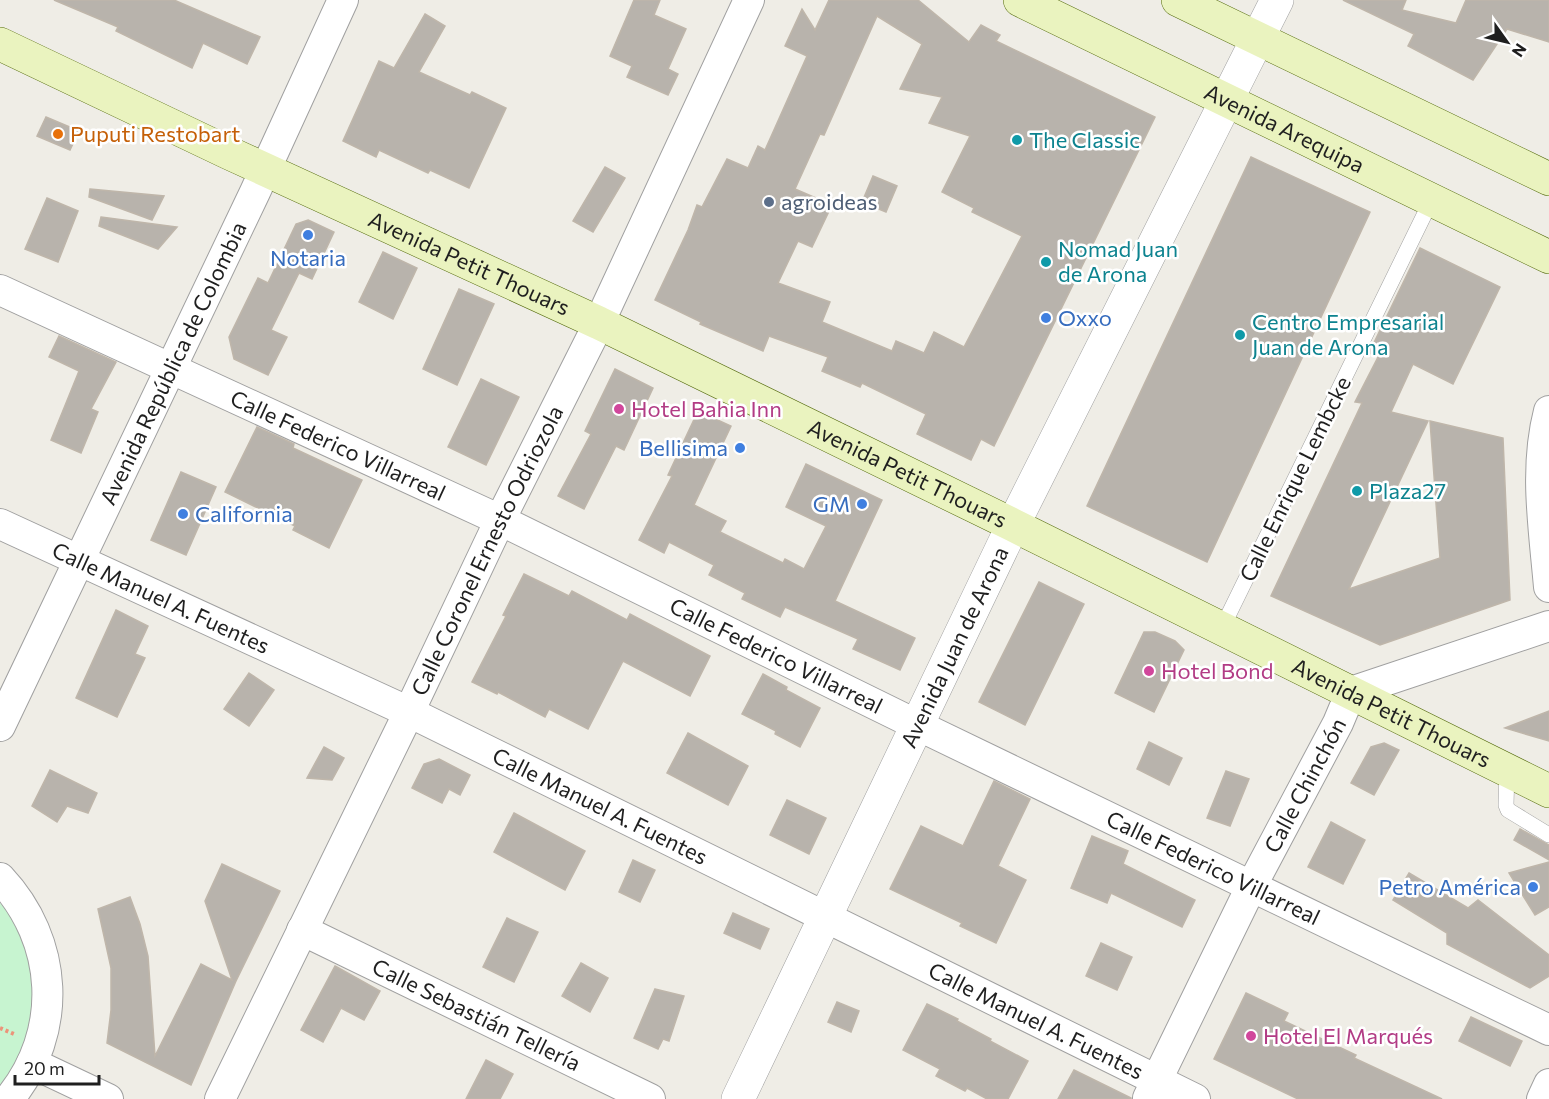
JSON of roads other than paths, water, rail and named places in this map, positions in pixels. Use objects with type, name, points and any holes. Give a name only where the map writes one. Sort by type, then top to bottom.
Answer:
[{"type":"main road","name":"Avenida Arequipa","points":[[1020,0],[1549,257]]},
{"type":"main road","points":[[1178,0],[1549,179]]},
{"type":"main road","name":"Avenida Petit Thouars","points":[[0,44],[265,170],[599,323],[1549,791]]},
{"type":"street","name":"Avenida República de Colombia","points":[[0,726],[265,170],[343,0]]},
{"type":"street","name":"Calle Coronel Ernesto Odriozola","points":[[220,1099],[500,520],[599,323],[749,0]]},
{"type":"street","name":"Avenida Juan de Arona","points":[[738,1099],[1013,525],[1277,0]]},
{"type":"street","name":"Calle Federico Villarreal","points":[[0,290],[500,520],[1549,1030]]},
{"type":"street","points":[[1549,411],[1541,450],[1541,483],[1549,586]]},
{"type":"street","name":"Calle Manuel A. Fuentes","points":[[0,524],[409,712],[825,916],[1152,1090],[1195,1099]]},
{"type":"street","name":"Calle Chinchón","points":[[1152,1090],[1252,885],[1338,723],[1351,692],[1549,626]]},
{"type":"street","points":[[0,878],[23,907],[33,925],[45,965],[48,985],[44,1026],[32,1063],[23,1081],[9,1099]]},
{"type":"street","name":"Calle Sebastián Tellería","points":[[302,930],[650,1099]]},
{"type":"street","points":[[32,1063],[108,1099]]},
{"type":"street","points":[[1542,1099],[1549,1084]]},
{"type":"lane","name":"Calle Enrique Lembcke","points":[[1222,628],[1431,201]]},
{"type":"lane","points":[[1507,770],[1506,805],[1508,810],[1549,835]]},
{"type":"place","name":"Puputi Restobart","points":[[58,134]]},
{"type":"place","name":"The Classic","points":[[1017,140]]},
{"type":"place","name":"agroideas","points":[[769,202]]},
{"type":"place","name":"Notaria","points":[[308,235]]},
{"type":"place","name":"Nomad Juan de Arona","points":[[1046,262]]},
{"type":"place","name":"Oxxo","points":[[1046,318]]},
{"type":"place","name":"Centro Empresarial Juan de Arona","points":[[1240,335]]},
{"type":"place","name":"Hotel Bahia Inn","points":[[619,409]]},
{"type":"place","name":"Bellisima","points":[[740,448]]},
{"type":"place","name":"Plaza27","points":[[1357,491]]},
{"type":"place","name":"GM","points":[[862,504]]},
{"type":"place","name":"California","points":[[183,514]]},
{"type":"place","name":"Hotel Bond","points":[[1149,671]]},
{"type":"place","name":"Petro América","points":[[1533,887]]},
{"type":"place","name":"Hotel El Marqués","points":[[1251,1036]]}]
